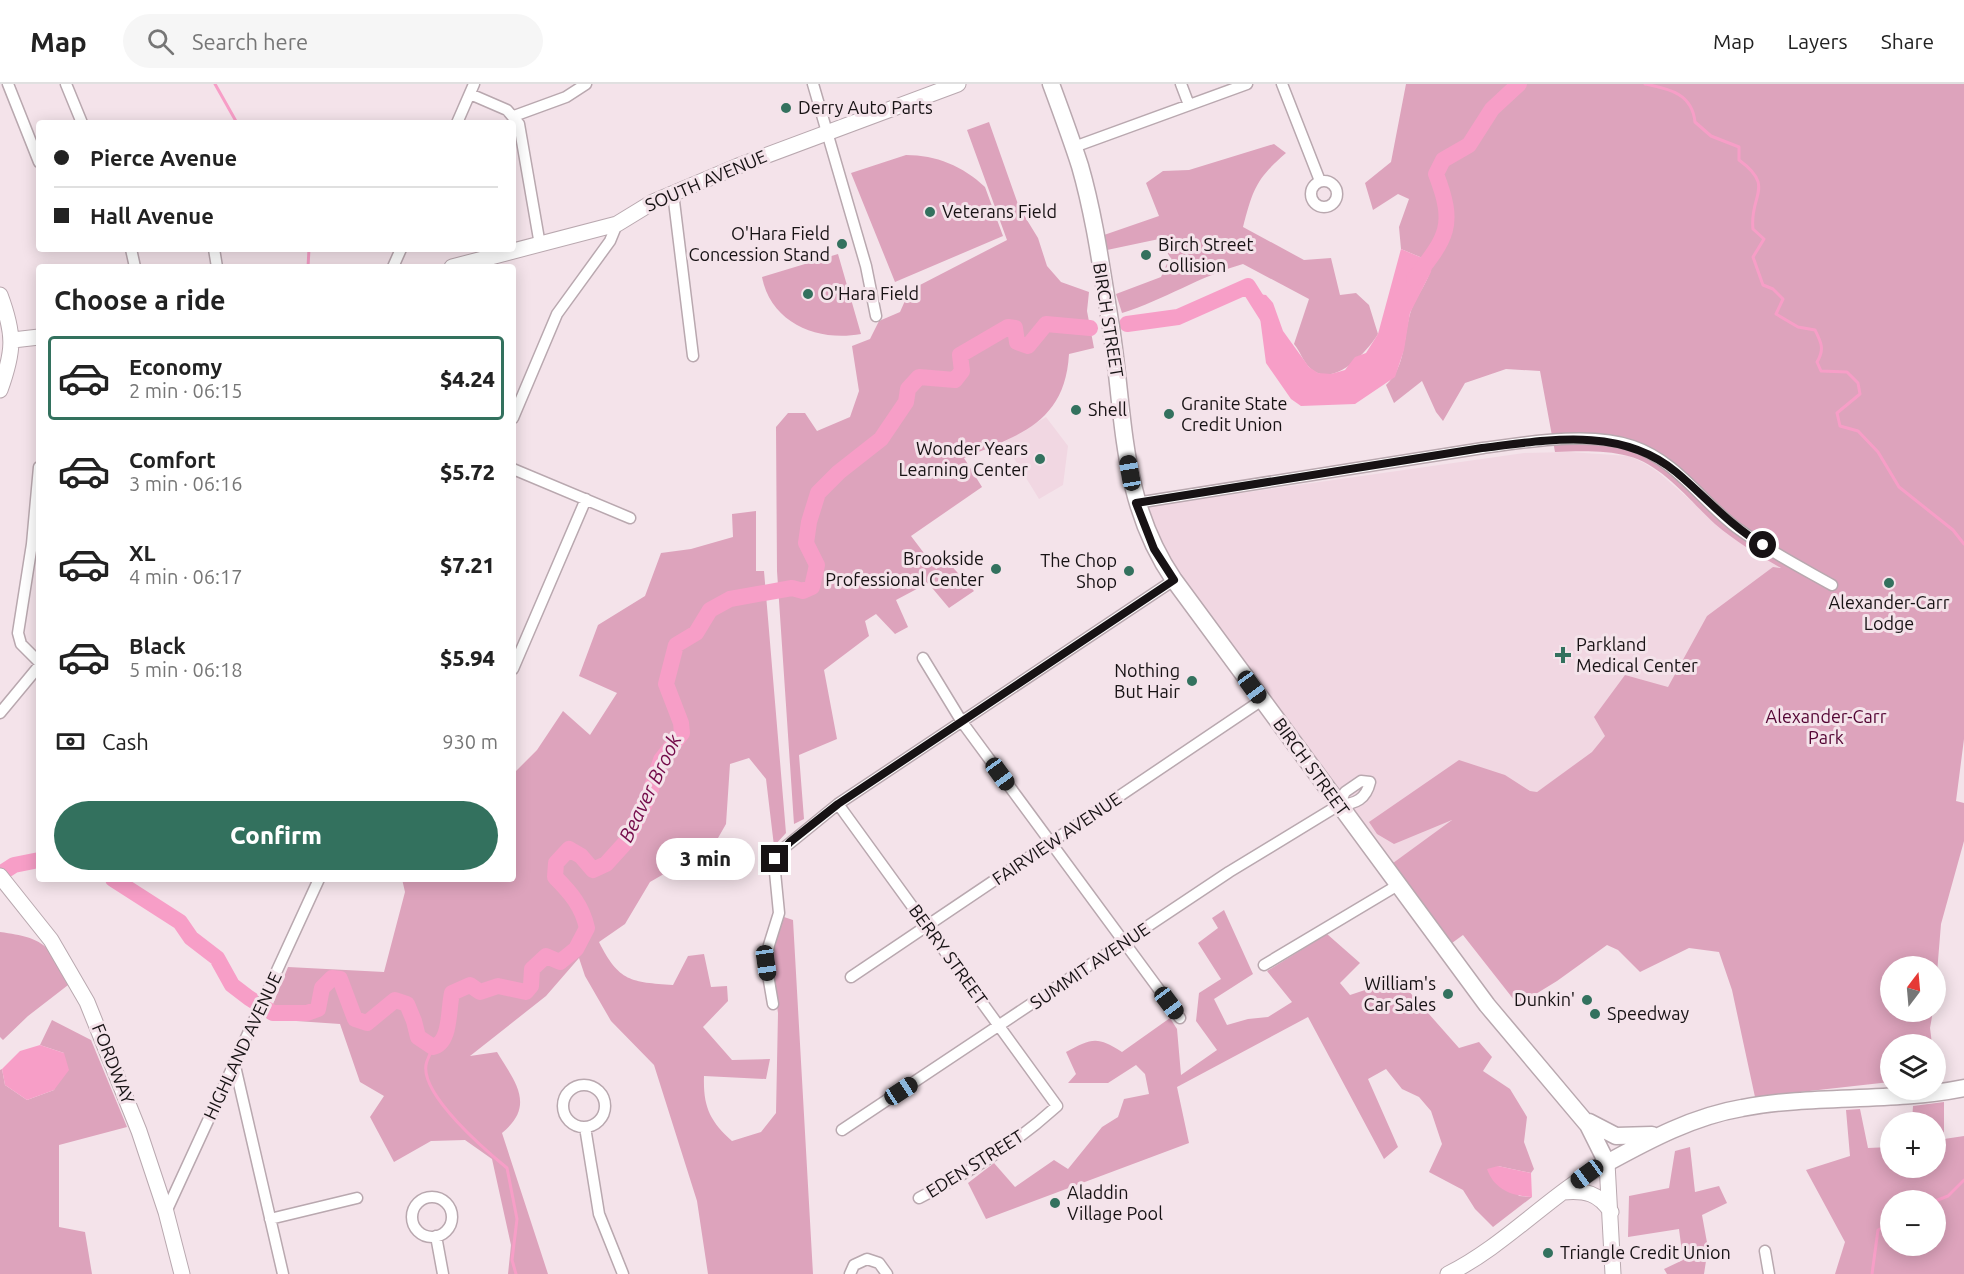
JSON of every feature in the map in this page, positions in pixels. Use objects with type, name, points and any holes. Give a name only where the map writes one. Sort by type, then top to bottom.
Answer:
[{"type":"main road","name":"BIRCH STREET","points":[[1051,84],[1074,147],[1085,187],[1099,258],[1126,453],[1136,503],[1154,549],[1174,580],[1487,1005],[1595,1134],[1607,1163]]},
{"type":"main road","points":[[1607,1163],[1665,1133],[1716,1114],[1742,1108],[1813,1100],[1913,1096],[1964,1088]]},
{"type":"main road","points":[[1583,1118],[1599,1130],[1616,1136],[1665,1133]]},
{"type":"street","points":[[8,84],[36,154]]},
{"type":"street","points":[[66,84],[81,120]]},
{"type":"street","points":[[514,116],[566,97],[586,84]]},
{"type":"street","points":[[813,84],[866,266],[876,316]]},
{"type":"street","name":"SOUTH AVENUE","points":[[516,251],[617,224],[673,193],[958,84]]},
{"type":"street","points":[[1181,84],[1189,105]]},
{"type":"street","points":[[1074,147],[1247,84]]},
{"type":"street","points":[[1282,84],[1320,181]]},
{"type":"street","points":[[458,120],[472,89],[500,106],[514,116],[515,120]]},
{"type":"street","points":[[516,122],[524,144],[540,245]]},
{"type":"street","points":[[673,193],[693,356]]},
{"type":"street","points":[[516,411],[557,314],[610,241],[617,224]]},
{"type":"street","name":"SOUTH AVENUE","points":[[464,264],[512,252]]},
{"type":"street","points":[[0,295],[10,323],[13,340],[11,356],[0,390]]},
{"type":"street","points":[[13,340],[36,337]]},
{"type":"street","points":[[1136,503],[1482,448],[1540,441],[1608,441],[1634,446],[1654,456],[1677,472],[1737,528],[1832,585]]},
{"type":"street","points":[[516,470],[630,518]]},
{"type":"street","points":[[516,662],[586,499]]},
{"type":"street","points":[[36,500],[32,544],[18,633],[21,644],[36,659]]},
{"type":"street","points":[[773,1004],[766,963],[779,913],[775,859],[790,842],[838,804],[1174,580]]},
{"type":"street","points":[[923,658],[962,722],[1180,1018]]},
{"type":"street","points":[[0,713],[36,670]]},
{"type":"street","name":"FAIRVIEW AVENUE","points":[[851,976],[1051,844],[1262,700]]},
{"type":"street","name":"BERRY STREET","points":[[838,804],[1057,1106]]},
{"type":"street","name":"SUMMIT AVENUE","points":[[842,1130],[1000,1027],[1124,942],[1339,804]]},
{"type":"street","name":"FORDWAY","points":[[4,880],[51,939],[87,1002],[120,1080],[166,1212],[182,1274]]},
{"type":"street","name":"HIGHLAND AVENUE","points":[[166,1212],[318,882]]},
{"type":"street","points":[[1264,965],[1398,885]]},
{"type":"street","points":[[235,1066],[283,1274]]},
{"type":"street","name":"EDEN STREET","points":[[919,1198],[974,1169],[1021,1138],[1057,1106]]},
{"type":"street","points":[[585,1127],[599,1214],[623,1274]]},
{"type":"street","points":[[1448,1274],[1485,1253],[1563,1192],[1607,1163],[1613,1274]]},
{"type":"street","points":[[1563,1192],[1591,1193],[1600,1197],[1611,1212]]},
{"type":"street","points":[[270,1219],[357,1198]]},
{"type":"street","points":[[436,1236],[443,1274]]},
{"type":"street","points":[[1765,1251],[1769,1274]]},
{"type":"street","points":[[850,1274],[854,1265],[867,1260],[879,1263],[887,1274]]},
{"type":"shaded area","points":[[1401,249],[1432,262],[1431,272],[1410,313],[1404,350],[1395,377],[1355,404],[1301,406],[1291,399],[1266,363],[1259,310],[1252,298],[1258,294],[1266,295],[1273,303],[1283,331],[1309,367],[1318,373],[1331,374],[1345,370],[1355,357],[1366,353],[1378,334]]},
{"type":"shaded area","name":"Wonder Years Learning Center","points":[[1046,417],[1068,446],[1063,485],[1039,499],[1004,442]]},
{"type":"shaded area","name":"Parkland Medical Center","points":[[1569,452],[1629,456],[1644,463],[1658,472],[1734,538],[1822,592],[1537,792],[1496,789],[1393,863],[1177,574],[1143,507],[1524,453]]},
{"type":"shaded area","points":[[40,1045],[64,1053],[69,1070],[54,1090],[27,1100],[5,1085],[2,1069],[20,1051]]},
{"type":"shaded area","points":[[1498,1166],[1531,1173],[1532,1197],[1510,1193],[1494,1182],[1487,1169]]},
{"type":"green space","name":"Alexander-Carr Park","points":[[1406,84],[1964,84],[1964,739],[1956,801],[1964,803],[1964,841],[1941,924],[1938,956],[1880,956],[1880,1022],[1931,1022],[1931,1034],[1880,1034],[1880,1083],[1755,1097],[1732,990],[1719,952],[1689,948],[1640,972],[1618,950],[1607,945],[1557,981],[1518,1005],[1463,935],[1452,943],[1393,863],[1452,820],[1394,844],[1377,834],[1369,822],[1459,760],[1505,775],[1530,791],[1537,792],[1592,752],[1605,736],[1594,717],[1625,675],[1668,687],[1707,616],[1773,567],[1781,568],[1747,548],[1715,524],[1653,467],[1628,456],[1611,453],[1555,452],[1540,371],[1506,369],[1465,383],[1443,421],[1436,412],[1422,381],[1394,403],[1386,385],[1401,361],[1410,314],[1431,269],[1432,262],[1401,249],[1399,227],[1409,199],[1398,194],[1373,210],[1365,183],[1391,162]]},
{"type":"green space","points":[[989,122],[1019,207],[1038,238],[1047,266],[1061,282],[1089,292],[1087,311],[1094,348],[1069,354],[1066,377],[1059,396],[1049,411],[1036,423],[1003,442],[964,458],[982,487],[911,536],[936,569],[948,562],[974,591],[949,608],[928,583],[896,600],[908,627],[895,634],[876,614],[865,621],[869,636],[824,670],[837,739],[799,755],[804,819],[794,824],[777,571],[776,427],[788,413],[805,413],[817,431],[850,417],[859,391],[852,346],[870,339],[879,321],[900,312],[908,294],[918,286],[1007,240],[967,130]]},
{"type":"green space","points":[[1274,144],[1286,153],[1268,170],[1257,186],[1243,227],[1304,260],[1331,258],[1340,295],[1356,293],[1369,305],[1378,334],[1357,359],[1338,372],[1318,373],[1309,367],[1294,344],[1309,299],[1243,264],[1122,313],[1116,294],[1161,277],[1170,257],[1159,239],[1107,250],[1104,235],[1159,216],[1146,183],[1163,171],[1189,170]]},
{"type":"green space","name":"Veterans Field","points":[[906,155],[928,157],[948,163],[977,180],[985,187],[1003,236],[895,282],[851,173]]},
{"type":"green space","name":"O'Hara Field","points":[[838,254],[861,334],[829,335],[799,326],[775,307],[762,277]]},
{"type":"green space","points":[[756,511],[756,571],[764,571],[786,833],[774,846],[766,779],[749,758],[730,764],[726,824],[718,838],[717,868],[683,878],[669,871],[650,882],[625,924],[599,942],[613,965],[636,981],[673,985],[688,956],[704,954],[711,987],[727,986],[728,1001],[703,1027],[732,1060],[770,1059],[766,1079],[704,1076],[709,1113],[718,1127],[732,1141],[761,1132],[776,1113],[778,1013],[770,961],[784,917],[793,920],[813,1274],[708,1274],[697,1201],[654,1065],[611,1021],[585,976],[579,958],[546,996],[470,1056],[497,1052],[519,1093],[518,1113],[502,1133],[548,1274],[508,1274],[511,1245],[492,1159],[465,1140],[431,1141],[394,1162],[370,1117],[384,1096],[360,1082],[340,1024],[267,1019],[288,967],[384,972],[405,892],[403,882],[516,882],[516,771],[537,750],[563,711],[590,735],[617,693],[579,676],[598,625],[645,596],[661,553],[691,549],[733,537],[732,514]]},
{"type":"green space","points":[[1224,910],[1253,974],[1214,999],[1227,1025],[1248,1019],[1268,1017],[1292,1002],[1267,971],[1327,934],[1360,963],[1340,983],[1350,995],[1398,979],[1459,1048],[1479,1042],[1492,1057],[1483,1071],[1510,1089],[1527,1117],[1524,1142],[1534,1169],[1531,1173],[1498,1166],[1519,1196],[1532,1197],[1493,1227],[1475,1209],[1463,1190],[1429,1172],[1442,1144],[1431,1111],[1419,1097],[1402,1089],[1386,1069],[1368,1079],[1398,1147],[1384,1159],[1308,1017],[1177,1087],[1189,1143],[986,1219],[968,1183],[994,1163],[1015,1187],[1054,1160],[1068,1169],[1102,1127],[1118,1117],[1124,1099],[1149,1094],[1145,1074],[1136,1065],[1108,1083],[1068,1083],[1076,1074],[1066,1052],[1082,1044],[1100,1041],[1122,1052],[1170,1018],[1177,1029],[1181,1075],[1217,1050],[1196,1021],[1199,993],[1221,979],[1198,943],[1218,928],[1212,918]]},
{"type":"green space","points":[[0,932],[37,941],[51,952],[72,982],[28,1016],[3,1040],[0,1037]]},
{"type":"green space","points":[[52,1020],[91,1040],[127,1127],[59,1145],[59,1227],[85,1232],[92,1274],[0,1274],[0,1070],[2,1069],[5,1085],[27,1100],[54,1090],[64,1053],[40,1045]]},
{"type":"green space","points":[[1944,1102],[1944,1112],[1913,1112],[1913,1106]]},
{"type":"green space","points":[[1860,1109],[1868,1148],[1880,1147],[1880,1178],[1946,1178],[1946,1139],[1964,1136],[1964,1274],[1835,1274],[1845,1242],[1806,1170],[1850,1156],[1846,1110]]},
{"type":"green space","points":[[1690,1147],[1695,1192],[1719,1186],[1727,1203],[1702,1215],[1708,1248],[1704,1274],[1667,1274],[1664,1269],[1683,1260],[1679,1229],[1628,1237],[1629,1196],[1669,1188],[1675,1151]]},
{"type":"waterway","points":[[215,84],[235,120]]},
{"type":"waterway","name":"Beaver Brook","points":[[1414,279],[1441,241],[1445,230],[1446,206],[1436,174],[1443,160],[1469,145],[1492,109],[1519,84]]},
{"type":"waterway","points":[[1645,84],[1678,94],[1689,105],[1695,122],[1711,136],[1739,147],[1739,160],[1750,169],[1759,185],[1754,208],[1753,229],[1764,239],[1753,257],[1763,285],[1773,289],[1783,299],[1776,314],[1798,327],[1815,330],[1821,346],[1817,362],[1821,371],[1847,372],[1858,383],[1860,394],[1837,413],[1840,426],[1858,431],[1878,452],[1899,487],[1953,530],[1964,544]]},
{"type":"waterway","points":[[308,264],[309,252]]},
{"type":"waterway","name":"Beaver Brook","points":[[1127,324],[1178,317],[1248,286],[1267,316]]},
{"type":"waterway","name":"Beaver Brook","points":[[118,882],[180,922],[191,938],[217,958],[232,985],[273,1013],[307,1013],[318,1009],[322,988],[332,978],[340,979],[355,1019],[367,1023],[395,1000],[407,1004],[418,1037],[433,1047],[439,1044],[446,1033],[452,993],[470,985],[480,992],[498,986],[526,992],[531,986],[532,969],[546,956],[560,962],[576,949],[587,928],[575,900],[555,877],[556,863],[569,849],[581,856],[593,870],[606,864],[626,842],[649,795],[661,760],[682,733],[681,723],[666,684],[676,645],[696,633],[710,610],[730,599],[792,588],[803,591],[812,587],[817,565],[806,543],[809,522],[818,493],[839,472],[881,439],[906,402],[908,389],[919,377],[955,380],[962,371],[960,355],[1008,327],[1015,328],[1017,342],[1028,346],[1046,324],[1090,328]]},
{"type":"waterway","name":"Beaver Brook","points":[[0,874],[14,865],[36,861]]},
{"type":"waterway","points":[[433,1047],[426,1065],[427,1077],[433,1091],[456,1121],[507,1168],[517,1219],[512,1260],[516,1274]]},
{"type":"waterway","points":[[1946,1197],[1964,1180]]},
{"type":"waterway","points":[[1872,1274],[1880,1229]]},
{"type":"place","name":"Derry Auto Parts","points":[[786,108]]},
{"type":"place","name":"Veterans Field","points":[[930,212]]},
{"type":"place","name":"O'Hara Field Concession Stand","points":[[842,244]]},
{"type":"place","name":"Birch Street Collision","points":[[1146,255]]},
{"type":"place","name":"O'Hara Field","points":[[808,294]]},
{"type":"place","name":"Shell","points":[[1076,410]]},
{"type":"place","name":"Granite State Credit Union","points":[[1169,414]]},
{"type":"place","name":"Wonder Years Learning Center","points":[[1040,459]]},
{"type":"place","name":"Brookside Professional Center","points":[[996,569]]},
{"type":"place","name":"The Chop Shop","points":[[1129,571]]},
{"type":"place","name":"Alexander-Carr Lodge","points":[[1889,583]]},
{"type":"place","name":"Parkland Medical Center","points":[[1563,655]]},
{"type":"place","name":"Nothing But Hair","points":[[1192,681]]},
{"type":"place","name":"William's Car Sales","points":[[1448,994]]},
{"type":"place","name":"Dunkin'","points":[[1587,1000]]},
{"type":"place","name":"Speedway","points":[[1595,1014]]},
{"type":"place","name":"Aladdin Village Pool","points":[[1055,1203]]},
{"type":"place","name":"Triangle Credit Union","points":[[1548,1253]]},
{"type":"route","points":[[775,859],[790,842],[838,804],[1104,629],[1174,580],[1154,549],[1136,503],[1482,448],[1540,441],[1608,441],[1634,446],[1665,463],[1687,481],[1725,519],[1763,545]]}]
